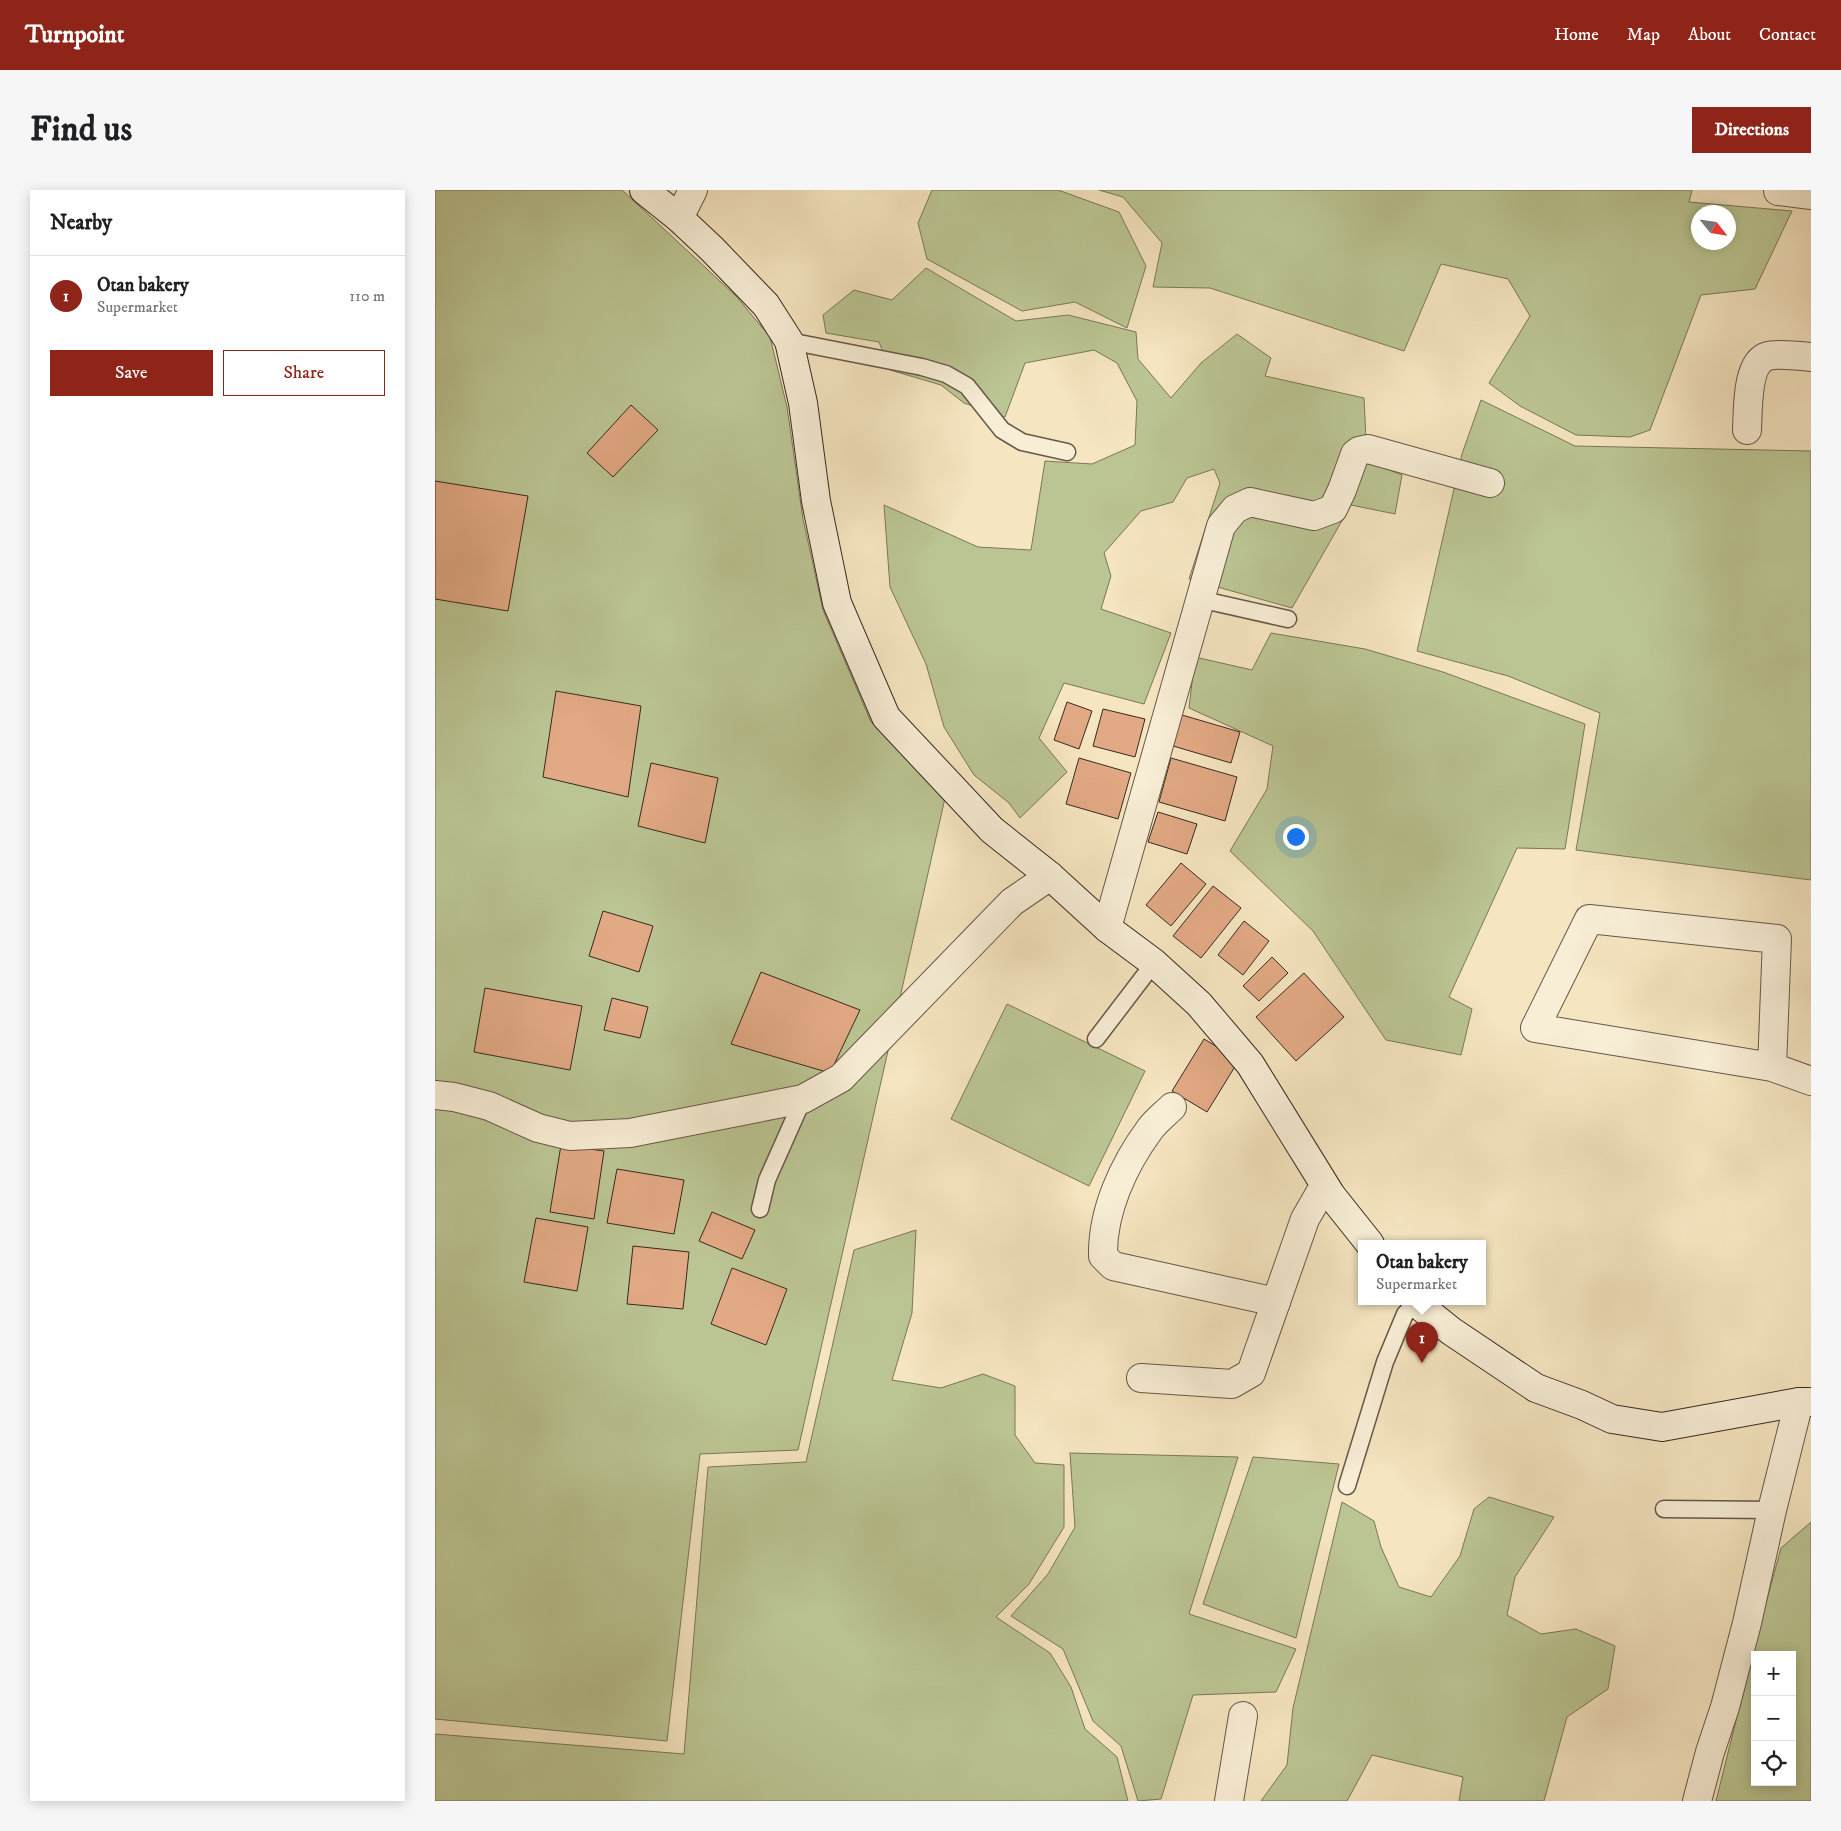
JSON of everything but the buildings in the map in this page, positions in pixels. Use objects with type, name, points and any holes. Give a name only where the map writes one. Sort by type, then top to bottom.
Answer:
[{"type":"street","points":[[644,190],[679,218],[712,249],[766,305],[789,341],[803,403],[816,501],[837,603],[886,718],[992,830],[1050,876],[1107,928],[1154,963],[1199,1004],[1250,1064],[1331,1195],[1366,1240]]},
{"type":"street","points":[[679,218],[693,190]]},
{"type":"street","points":[[1778,191],[1811,195]]},
{"type":"street","points":[[1747,430],[1750,382],[1755,368],[1768,356],[1811,356]]},
{"type":"street","points":[[1107,928],[1221,526],[1235,509],[1250,502],[1314,516],[1333,509],[1343,490],[1355,454],[1368,449],[1490,483]]},
{"type":"street","points":[[435,1095],[454,1097],[489,1106],[538,1128],[569,1136],[630,1133],[803,1099],[841,1078],[1012,902],[1050,876]]},
{"type":"street","points":[[1772,1067],[1777,939],[1589,920],[1535,1028],[1772,1067],[1811,1081]]},
{"type":"street","points":[[1172,1108],[1151,1128],[1136,1151],[1114,1194],[1103,1239],[1103,1256],[1113,1266],[1276,1302]]},
{"type":"street","points":[[1141,1378],[1232,1384],[1251,1373],[1305,1219],[1319,1192],[1331,1195]]},
{"type":"street","points":[[1420,1305],[1451,1331],[1536,1388],[1582,1405],[1612,1419],[1662,1427],[1805,1402],[1772,1510],[1747,1623],[1725,1707],[1710,1752],[1697,1801]]},
{"type":"street","points":[[1229,1801],[1243,1716]]},
{"type":"lane","points":[[789,341],[922,367],[946,374],[967,386],[1002,430],[1022,442],[1067,452]]},
{"type":"lane","points":[[1199,599],[1288,619]]},
{"type":"lane","points":[[1096,1039],[1154,963]]},
{"type":"lane","points":[[759,1209],[767,1180],[803,1099]]},
{"type":"lane","points":[[1347,1486],[1385,1362],[1405,1314],[1413,1305]]},
{"type":"lane","points":[[1664,1510],[1772,1510]]},
{"type":"green space","points":[[435,190],[622,190],[736,296],[770,337],[787,407],[803,519],[823,610],[871,722],[945,798],[798,1450],[700,1454],[667,1741],[435,1719]]},
{"type":"green space","points":[[932,190],[1058,190],[1119,212],[1146,266],[1127,328],[1075,302],[1022,311],[927,259],[918,223]]},
{"type":"green space","points":[[1099,190],[1692,190],[1689,202],[1723,205],[1691,205],[1691,250],[1736,250],[1736,206],[1792,211],[1755,289],[1701,295],[1650,430],[1630,437],[1576,435],[1520,406],[1489,383],[1530,316],[1508,279],[1441,264],[1404,351],[1210,288],[1153,287],[1162,243],[1123,197]]},
{"type":"green space","points":[[926,268],[1016,321],[1068,315],[1136,332],[1138,359],[1171,398],[1201,363],[1237,334],[1271,358],[1265,376],[1364,398],[1367,461],[1402,475],[1395,514],[1351,505],[1292,608],[1189,579],[1220,483],[1214,469],[1187,478],[1173,502],[1141,511],[1104,553],[1111,576],[1101,609],[1171,633],[1144,704],[1064,683],[1039,738],[1067,772],[1020,818],[1009,803],[974,775],[944,727],[926,664],[890,587],[884,505],[978,547],[1031,550],[1045,461],[1092,464],[1135,445],[1137,401],[1117,363],[1094,350],[1025,363],[1005,417],[964,403],[941,385],[890,370],[879,342],[826,333],[823,315],[854,290],[892,300]]},
{"type":"green space","points":[[1481,400],[1575,446],[1811,451],[1811,880],[1576,850],[1600,713],[1508,676],[1417,651],[1462,454]]},
{"type":"green space","points":[[1271,633],[1365,649],[1443,672],[1585,724],[1565,849],[1517,848],[1449,997],[1472,1009],[1461,1055],[1386,1040],[1313,931],[1230,851],[1267,789],[1273,746],[1189,708],[1195,657],[1252,670]]},
{"type":"green space","points":[[1007,1004],[1145,1071],[1089,1186],[951,1119]]},
{"type":"green space","points":[[916,1230],[912,1313],[892,1380],[941,1388],[983,1374],[1015,1386],[1015,1435],[1035,1463],[1064,1465],[1064,1527],[1029,1584],[996,1617],[1050,1653],[1071,1687],[1085,1729],[1117,1757],[1128,1801],[435,1801],[435,1734],[684,1754],[708,1467],[806,1462],[854,1250]]},
{"type":"green space","points":[[1070,1453],[1238,1457],[1189,1614],[1296,1649],[1276,1692],[1193,1695],[1161,1799],[1138,1801],[1121,1746],[1093,1721],[1063,1649],[1011,1616],[1048,1574],[1075,1527]]},
{"type":"green space","points":[[1253,1457],[1339,1464],[1296,1638],[1203,1604]]},
{"type":"green space","points":[[1489,1497],[1554,1517],[1515,1577],[1507,1615],[1541,1634],[1576,1629],[1615,1646],[1608,1689],[1567,1717],[1544,1801],[1459,1801],[1463,1777],[1372,1755],[1347,1801],[1261,1801],[1287,1765],[1293,1708],[1342,1502],[1374,1521],[1381,1547],[1399,1587],[1431,1597],[1460,1556],[1474,1509]]},
{"type":"green space","points":[[1811,1522],[1811,1801],[1716,1801],[1751,1660],[1751,1786],[1796,1786],[1796,1651],[1753,1651],[1781,1548]]},
{"type":"place","name":"Otan bakery","points":[[1422,1363]]}]
